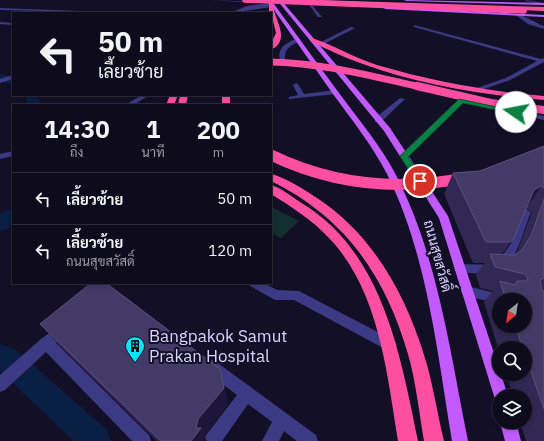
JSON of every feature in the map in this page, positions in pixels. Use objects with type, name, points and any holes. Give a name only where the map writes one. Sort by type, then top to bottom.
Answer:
[{"type":"highway","points":[[245,0],[544,12]]},
{"type":"highway","points":[[320,0],[486,6],[544,6]]},
{"type":"highway","points":[[272,4],[280,33],[272,47]]},
{"type":"highway","points":[[316,42],[379,67],[476,90],[544,98]]},
{"type":"highway","points":[[272,62],[299,62],[344,69],[476,100],[544,110]]},
{"type":"highway","points":[[272,155],[297,167],[351,181],[385,184],[412,184],[453,181],[478,175]]},
{"type":"highway","points":[[272,177],[294,188],[327,210],[353,234],[373,260],[395,297],[416,355],[434,441]]},
{"type":"highway","points":[[272,190],[314,218],[345,246],[356,263],[378,307],[390,345],[408,441]]},
{"type":"main road","points":[[406,0],[544,6]]},
{"type":"main road","points":[[272,4],[292,3],[544,16]]},
{"type":"main road","name":"ถนนสุขสวัสดิ์","points":[[272,4],[360,124],[391,175],[416,236],[428,279],[460,441]]},
{"type":"main road","name":"ถนนสุขสวัสดิ์","points":[[272,4],[316,42],[378,120],[404,156],[444,218],[499,389]]},
{"type":"main road","points":[[510,429],[513,441]]},
{"type":"street","points":[[213,0],[272,4]]},
{"type":"street","points":[[527,0],[544,6]]},
{"type":"street","points":[[292,3],[300,1],[378,3],[410,10]]},
{"type":"street","points":[[235,12],[272,4]]},
{"type":"street","points":[[309,4],[320,16]]},
{"type":"street","points":[[0,10],[81,12]]},
{"type":"street","points":[[519,15],[530,23],[544,28]]},
{"type":"street","points":[[0,23],[12,24]]},
{"type":"street","points":[[416,26],[543,61]]},
{"type":"street","points":[[316,42],[354,28]]},
{"type":"street","points":[[282,59],[282,53],[287,44],[298,40]]},
{"type":"street","points":[[476,90],[508,79],[543,61]]},
{"type":"street","points":[[0,81],[11,77]]},
{"type":"street","points":[[296,85],[302,96]]},
{"type":"street","points":[[291,98],[336,92]]},
{"type":"street","points":[[130,104],[145,96]]},
{"type":"street","points":[[378,120],[402,99]]},
{"type":"street","points":[[404,156],[462,101],[544,118]]},
{"type":"street","points":[[0,157],[12,153]]},
{"type":"street","points":[[460,269],[499,270],[504,265],[526,212]]},
{"type":"street","points":[[256,284],[274,295],[295,295],[390,345]]},
{"type":"street","points":[[467,291],[492,297]]},
{"type":"street","points":[[5,380],[70,323]]},
{"type":"street","points":[[46,343],[143,441]]},
{"type":"street","points":[[197,356],[310,441]]},
{"type":"street","points":[[212,441],[247,394]]},
{"type":"street","points":[[270,441],[282,420]]},
{"type":"green space","points":[[272,208],[299,221],[281,238],[272,234]]},
{"type":"building","points":[[544,146],[544,188],[541,186],[534,190],[513,240],[510,242],[486,242],[453,173],[480,171]]},
{"type":"building","points":[[544,199],[544,278],[540,280],[542,291],[544,291],[544,409],[532,374],[532,341],[520,341],[518,333],[532,333],[532,293],[504,293],[500,281],[515,285],[517,281],[527,281],[528,279],[525,274],[495,267],[490,254],[514,255],[521,251],[531,236]]},
{"type":"building","name":"Bangpakok Samut Prakan Hospital","points":[[90,284],[107,284],[220,369],[224,388],[198,419],[196,428],[201,428],[191,441],[161,441],[40,324]]},
{"type":"waterway","points":[[0,78],[12,81]]},
{"type":"waterway","points":[[31,96],[34,104]]},
{"type":"waterway","points":[[0,224],[12,215]]},
{"type":"waterway","points":[[0,357],[7,359],[96,441]]},
{"type":"place","name":"Bangpakok Samut Prakan Hospital","points":[[135,363]]},
{"type":"route","points":[[420,181],[404,156],[462,101],[516,112]]}]
